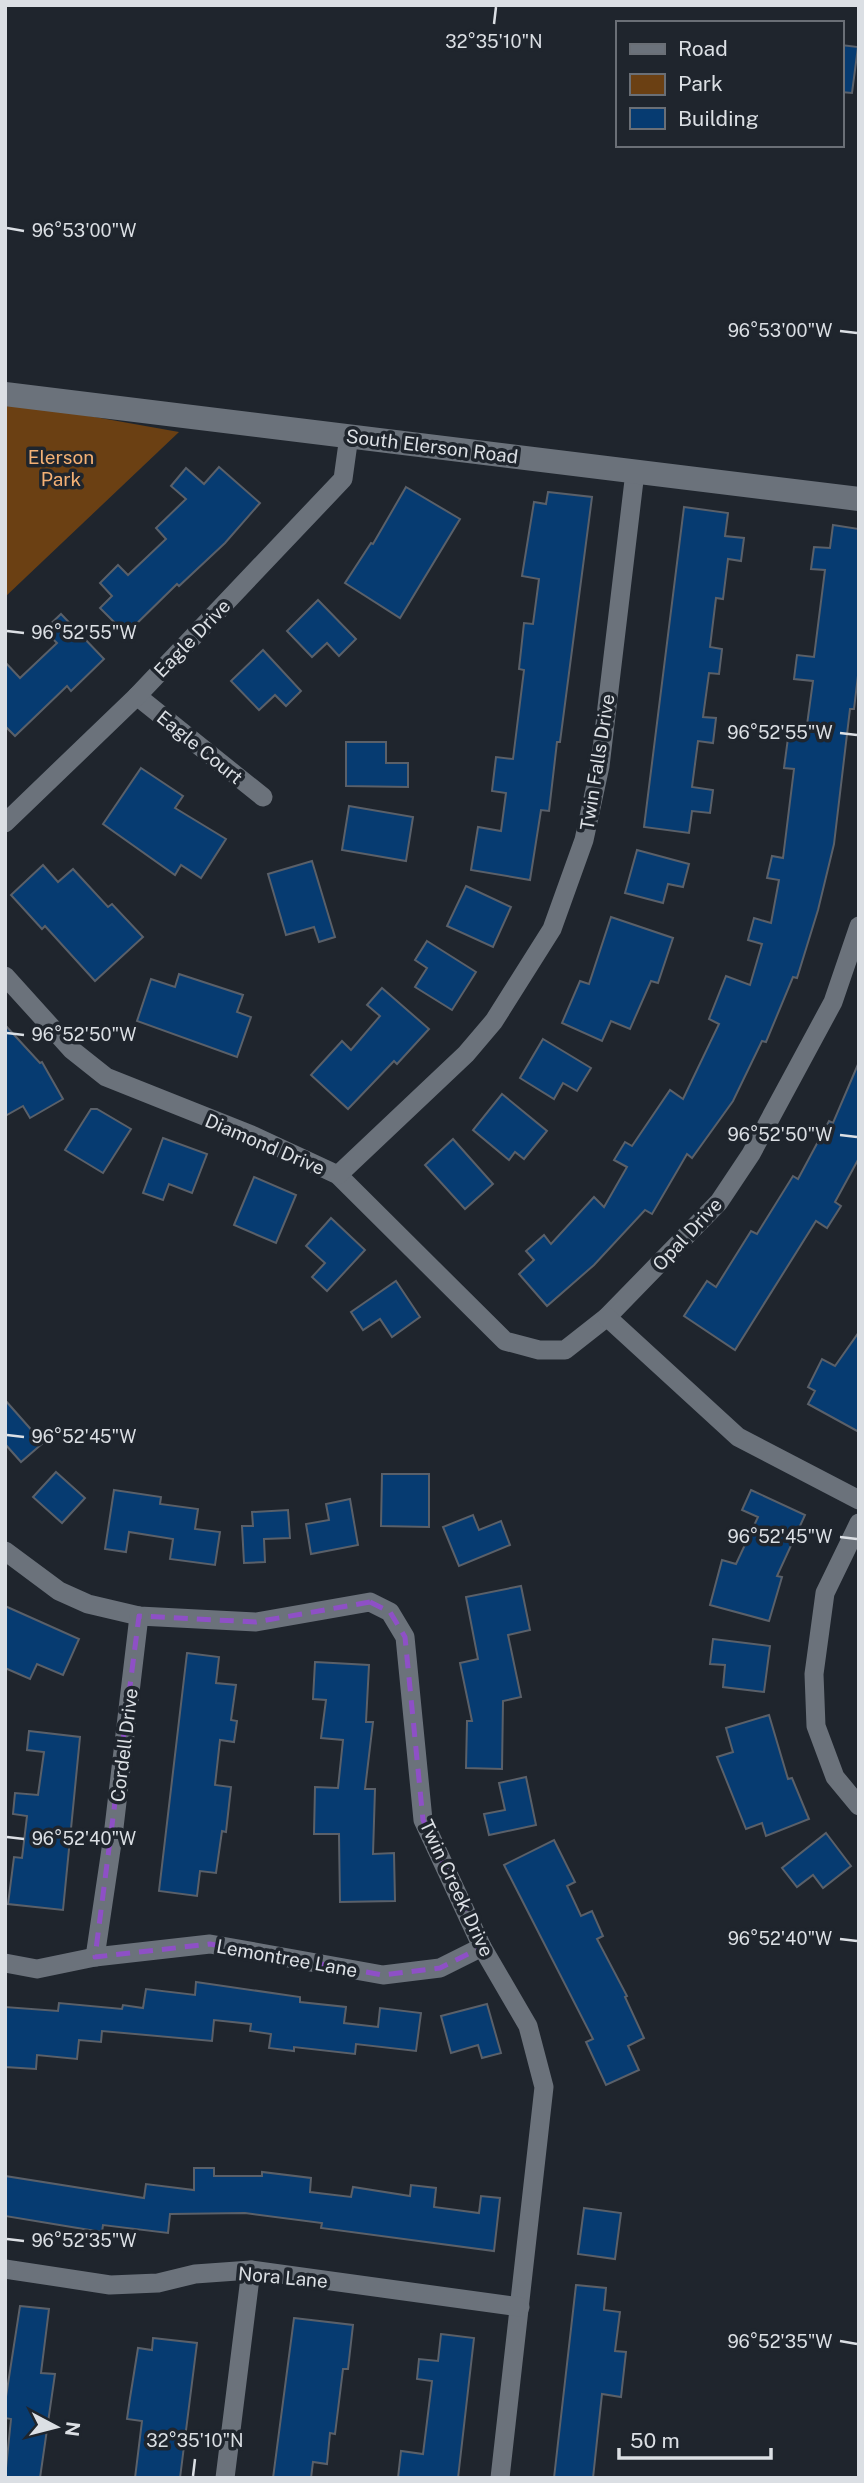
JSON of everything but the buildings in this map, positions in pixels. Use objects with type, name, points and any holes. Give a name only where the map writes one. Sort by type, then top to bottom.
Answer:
[{"type":"street","name":"South Elerson Road","points":[[5,394],[859,499]]},
{"type":"street","name":"Eagle Drive","points":[[5,823],[137,696],[344,479],[349,436]]},
{"type":"street","name":"Twin Falls Drive","points":[[338,1175],[473,1046],[494,1021],[552,929],[584,840],[600,766],[635,472]]},
{"type":"street","name":"Eagle Court","points":[[137,696],[263,797]]},
{"type":"street","name":"Opal Drive","points":[[505,1341],[539,1350],[565,1350],[607,1317],[719,1202],[751,1154],[833,1002],[859,926]]},
{"type":"street","name":"Diamond Drive","points":[[5,976],[72,1050],[106,1077],[254,1136],[338,1175],[505,1341]]},
{"type":"street","points":[[607,1317],[738,1437],[859,1500]]},
{"type":"street","points":[[859,1523],[825,1594],[814,1674],[816,1726],[835,1777],[859,1805]]},
{"type":"street","name":"Twin Creek Drive","points":[[5,1551],[59,1591],[88,1604],[139,1616],[256,1622],[370,1602],[390,1612],[405,1637],[423,1820],[482,1948],[528,2026],[544,2087],[500,2478]]},
{"type":"street","name":"Cordell Drive","points":[[95,1957],[139,1616]]},
{"type":"street","name":"Lemontree Lane","points":[[5,1964],[37,1969],[95,1957],[210,1944],[383,1975],[440,1968],[482,1948]]},
{"type":"street","name":"Nora Lane","points":[[5,2269],[110,2285],[158,2283],[195,2274],[251,2270],[520,2306]]},
{"type":"street","points":[[225,2478],[251,2270]]},
{"type":"highlighted area","points":[[370,1602],[390,1612],[405,1637],[423,1820],[482,1947],[440,1968],[383,1975],[210,1944],[95,1957],[139,1616],[256,1622]]},
{"type":"green space","name":"Elerson Park","points":[[5,401],[179,432],[5,597]]}]
